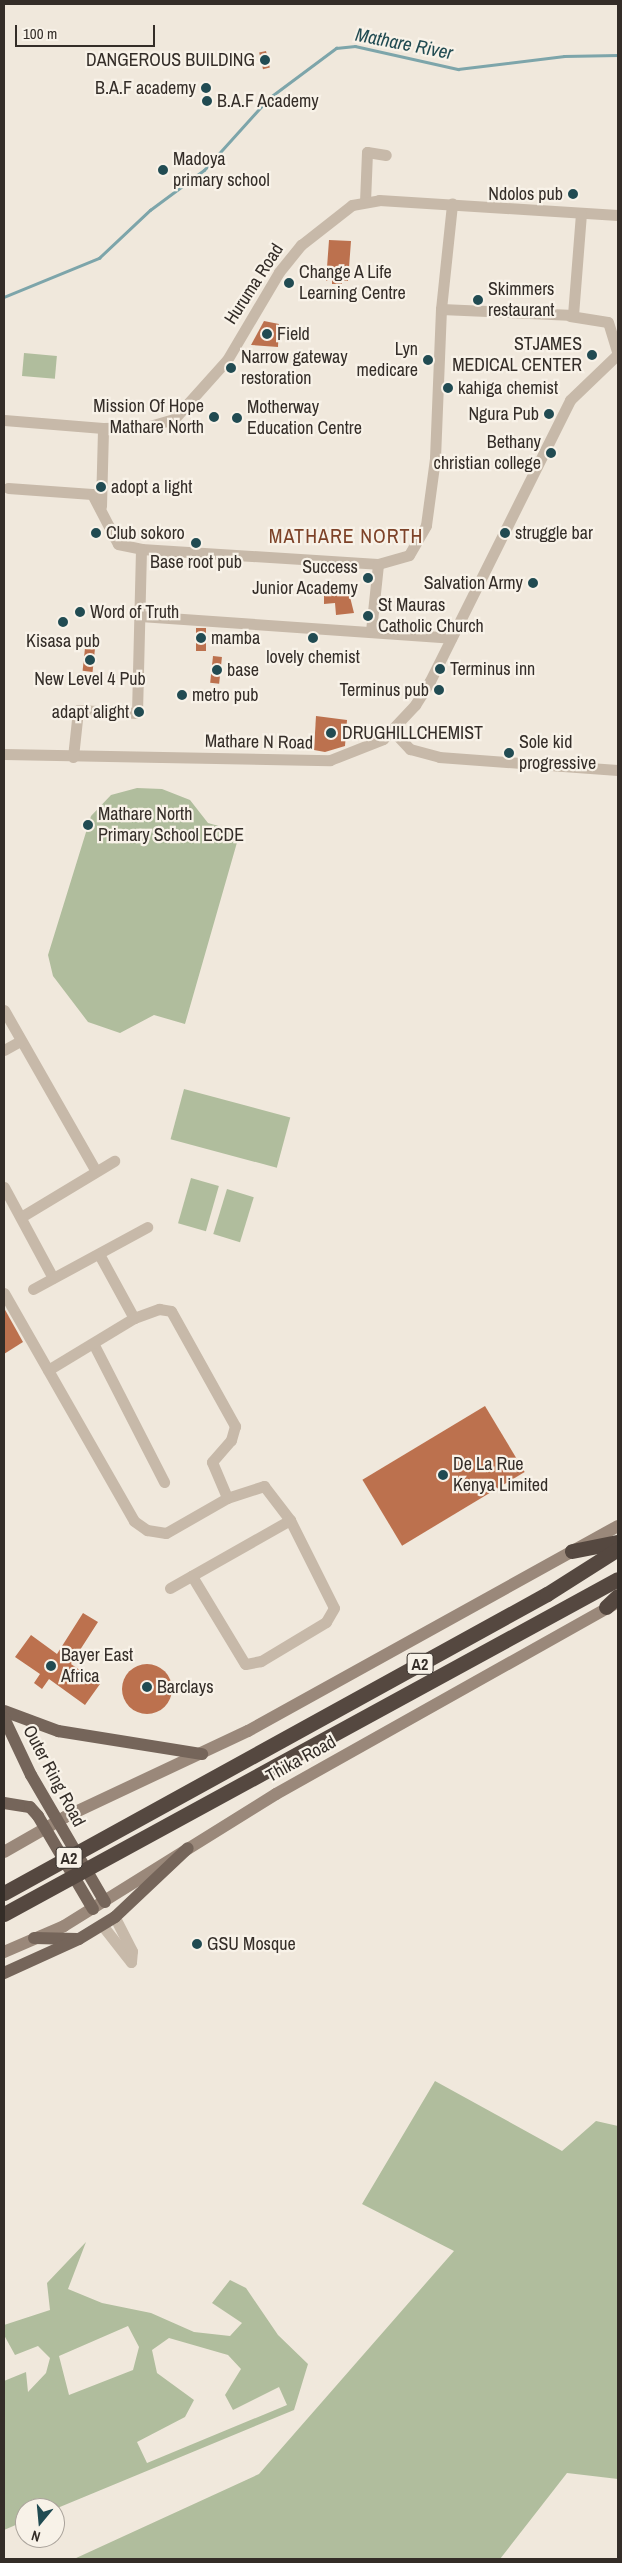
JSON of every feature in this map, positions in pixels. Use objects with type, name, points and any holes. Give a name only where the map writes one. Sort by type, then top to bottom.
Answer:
[{"type":"highway","points":[[572,1551],[618,1542]]},
{"type":"highway","name":"Thika Road","points":[[4,1893],[547,1594],[618,1549]]},
{"type":"highway","name":"Thika Road","points":[[4,1914],[618,1579]]},
{"type":"highway","points":[[612,1604],[618,1596]]},
{"type":"main road","points":[[4,1852],[65,1817],[202,1754],[618,1526]]},
{"type":"main road","name":"Thika Road","points":[[4,1952],[93,1909],[188,1848],[612,1604]]},
{"type":"main road","points":[[4,1710],[58,1730],[202,1754]]},
{"type":"main road","name":"Outer Ring Road","points":[[4,1718],[46,1816],[93,1909]]},
{"type":"main road","name":"Outer Ring Road","points":[[4,1803],[30,1807],[46,1816],[105,1902]]},
{"type":"main road","points":[[4,1973],[79,1939],[115,1917],[188,1848]]},
{"type":"main road","points":[[34,1938],[79,1939]]},
{"type":"street","points":[[365,202],[367,152],[386,155]]},
{"type":"street","name":"Huruma Road","points":[[4,420],[103,428],[160,425],[189,408],[227,360],[279,272],[301,245],[327,220],[365,202],[452,204],[618,215]]},
{"type":"street","points":[[8,488],[88,493],[101,506],[118,544],[141,549],[378,564],[409,555],[426,525],[441,309],[452,204]]},
{"type":"street","points":[[570,316],[575,308],[581,213]]},
{"type":"street","points":[[441,309],[570,316],[608,322],[618,354]]},
{"type":"street","name":"Mathare N Road","points":[[4,754],[73,757],[330,760],[393,731],[430,681],[570,400],[618,354]]},
{"type":"street","points":[[101,506],[103,428]]},
{"type":"street","points":[[73,757],[78,710],[137,713],[141,549]]},
{"type":"street","points":[[371,631],[378,564]]},
{"type":"street","points":[[140,616],[451,638]]},
{"type":"street","points":[[393,731],[410,749],[439,757],[618,770]]},
{"type":"street","points":[[4,1010],[96,1171]]},
{"type":"street","points":[[4,1050],[20,1041]]},
{"type":"street","points":[[21,1216],[114,1161]]},
{"type":"street","points":[[4,1187],[53,1278]]},
{"type":"street","points":[[33,1290],[53,1278],[100,1256],[147,1227]]},
{"type":"street","points":[[100,1256],[134,1318]]},
{"type":"street","points":[[4,1293],[140,1527],[166,1533],[227,1498],[264,1486],[290,1520],[334,1608],[326,1622],[260,1661],[242,1662],[192,1576]]},
{"type":"street","points":[[48,1370],[94,1344],[134,1318],[159,1310],[176,1316],[233,1419],[234,1436],[212,1462],[227,1498]]},
{"type":"street","points":[[94,1344],[164,1482]]},
{"type":"street","points":[[170,1588],[290,1520]]},
{"type":"street","points":[[102,1925],[131,1962],[132,1951],[115,1917]]},
{"type":"green space","points":[[24,353],[57,356],[55,379],[22,376]]},
{"type":"green space","points":[[137,788],[162,789],[190,800],[208,823],[240,832],[185,1024],[154,1015],[120,1033],[88,1022],[53,976],[48,955],[91,816],[111,795]]},
{"type":"green space","points":[[184,1089],[290,1117],[277,1168],[171,1139]]},
{"type":"green space","points":[[191,1178],[219,1186],[206,1231],[178,1223]]},
{"type":"green space","points":[[227,1189],[254,1197],[240,1242],[213,1234]]},
{"type":"green space","points":[[435,2081],[562,2151],[596,2121],[618,2126],[618,2479],[567,2473],[500,2559],[74,2559],[259,2474],[454,2251],[362,2204]]},
{"type":"green space","points":[[86,2242],[68,2289],[102,2303],[151,2313],[194,2332],[230,2336],[242,2323],[212,2303],[230,2280],[246,2288],[278,2335],[308,2364],[294,2410],[65,2505],[65,2498],[15,2498],[15,2525],[4,2530],[4,2381],[26,2372],[28,2392],[46,2373],[50,2358],[38,2346],[15,2355],[4,2335],[4,2325],[50,2310],[47,2283]],"holes":[[[128,2326],[139,2347],[133,2370],[69,2395],[59,2356]],[[169,2338],[228,2355],[241,2369],[225,2395],[233,2410],[279,2387],[287,2405],[147,2463],[137,2442],[185,2417],[194,2400],[157,2373],[152,2350]]]},
{"type":"building","name":"DANGEROUS BUILDING","points":[[266,51],[270,68],[263,69],[259,53]]},
{"type":"building","points":[[329,240],[351,241],[348,281],[342,280],[342,284],[332,284],[332,278],[326,281]]},
{"type":"building","name":"Field","points":[[264,321],[279,324],[278,347],[251,345]]},
{"type":"building","points":[[348,589],[354,613],[336,615],[335,603],[324,604],[324,590]]},
{"type":"building","name":"mamba","points":[[196,628],[206,628],[206,651],[196,651]]},
{"type":"building","name":"New Level 4 Pub","points":[[85,648],[95,649],[93,672],[83,671]]},
{"type":"building","name":"base","points":[[213,656],[222,657],[219,684],[210,683]]},
{"type":"building","name":"DRUGHILLCHEMIST","points":[[316,716],[347,720],[345,746],[325,752],[314,750]]},
{"type":"building","points":[[4,1308],[23,1342],[4,1354]]},
{"type":"building","name":"De La Rue Kenya Limited","points":[[485,1406],[525,1472],[402,1546],[362,1480]]},
{"type":"building","name":"Bayer East Africa","points":[[83,1613],[98,1622],[71,1664],[100,1684],[85,1705],[49,1679],[42,1689],[34,1683],[40,1674],[15,1657],[31,1635],[57,1654]]},
{"type":"building","name":"Barclays","points":[[147,1664],[156,1666],[167,1675],[172,1689],[170,1698],[161,1709],[147,1714],[138,1712],[127,1703],[122,1689],[124,1680],[133,1669]]},
{"type":"waterway","name":"Mathare River","points":[[4,297],[99,258],[150,210],[204,170],[269,98],[336,48],[355,46],[458,69],[564,56],[618,55]]},
{"type":"place","name":"DANGEROUS BUILDING","points":[[265,60]]},
{"type":"place","name":"B.A.F academy","points":[[206,88]]},
{"type":"place","name":"B.A.F Academy","points":[[207,101]]},
{"type":"place","name":"Madoya primary school","points":[[163,170]]},
{"type":"place","name":"Ndolos pub","points":[[573,194]]},
{"type":"place","name":"Change A Life Learning Centre","points":[[289,283]]},
{"type":"place","name":"Skimmers restaurant","points":[[478,300]]},
{"type":"place","name":"Field","points":[[267,334]]},
{"type":"place","name":"STJAMES MEDICAL CENTER","points":[[592,355]]},
{"type":"place","name":"Lyn medicare","points":[[428,360]]},
{"type":"place","name":"Narrow gateway restoration","points":[[231,368]]},
{"type":"place","name":"kahiga chemist","points":[[448,388]]},
{"type":"place","name":"Ngura Pub","points":[[549,414]]},
{"type":"place","name":"Mission Of Hope Mathare North","points":[[214,417]]},
{"type":"place","name":"Motherway Education Centre","points":[[237,418]]},
{"type":"place","name":"Bethany christian college","points":[[551,453]]},
{"type":"place","name":"adopt a light","points":[[101,487]]},
{"type":"place","name":"Club sokoro","points":[[96,533]]},
{"type":"place","name":"struggle bar","points":[[505,533]]},
{"type":"place","name":"Base root pub","points":[[196,543]]},
{"type":"place","name":"Success Junior Academy","points":[[368,578]]},
{"type":"place","name":"Salvation Army","points":[[533,583]]},
{"type":"place","name":"Word of Truth","points":[[80,612]]},
{"type":"place","name":"St Mauras Catholic Church","points":[[368,616]]},
{"type":"place","name":"Kisasa pub","points":[[63,622]]},
{"type":"place","name":"mamba","points":[[201,638]]},
{"type":"place","name":"lovely chemist","points":[[313,638]]},
{"type":"place","name":"New Level 4 Pub","points":[[90,660]]},
{"type":"place","name":"Terminus inn","points":[[440,669]]},
{"type":"place","name":"base","points":[[217,670]]},
{"type":"place","name":"Terminus pub","points":[[439,690]]},
{"type":"place","name":"metro pub","points":[[182,695]]},
{"type":"place","name":"adapt alight","points":[[139,712]]},
{"type":"place","name":"DRUGHILLCHEMIST","points":[[331,733]]},
{"type":"place","name":"Sole kid progressive","points":[[509,753]]},
{"type":"place","name":"Mathare North Primary School ECDE","points":[[88,825]]},
{"type":"place","name":"De La Rue Kenya Limited","points":[[443,1475]]},
{"type":"place","name":"Bayer East Africa","points":[[51,1666]]},
{"type":"place","name":"Barclays","points":[[147,1687]]},
{"type":"place","name":"GSU Mosque","points":[[197,1944]]},
{"type":"district","name":"MATHARE NORTH","points":[[346,535]]}]
